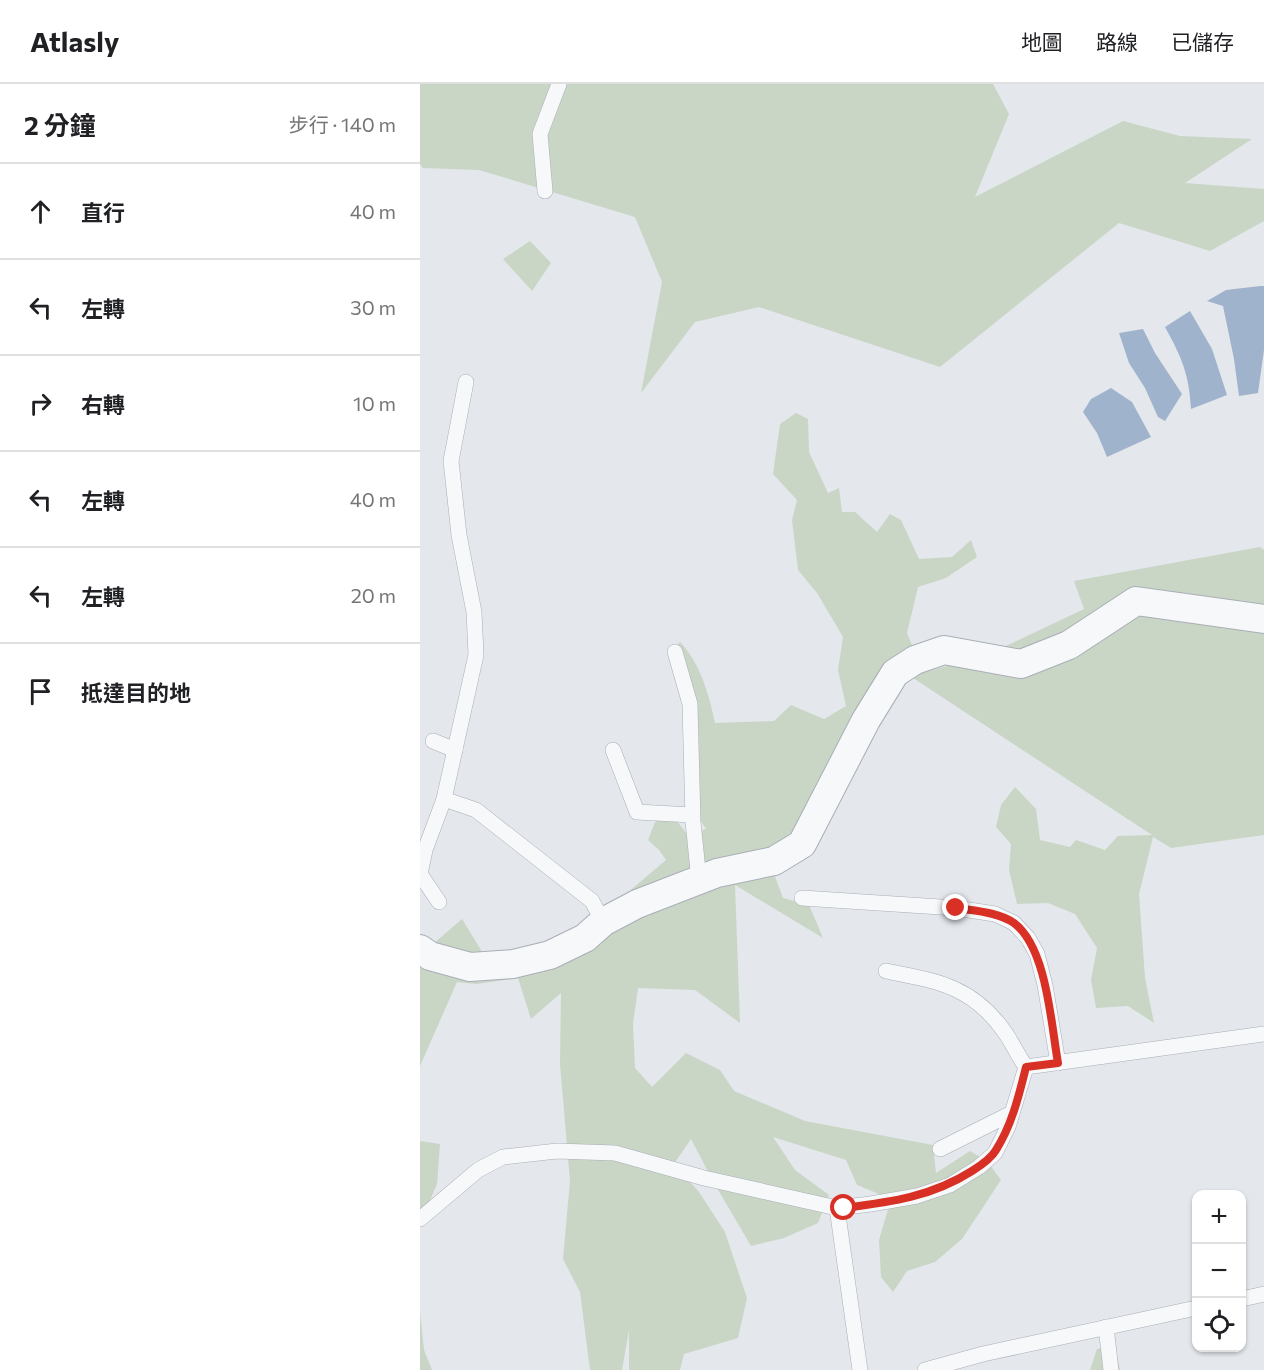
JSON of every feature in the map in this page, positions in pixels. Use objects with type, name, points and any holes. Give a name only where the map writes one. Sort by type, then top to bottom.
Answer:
[{"type":"street","points":[[420,949],[430,956],[470,967],[513,964],[550,955],[585,938],[603,922],[637,904],[717,873],[774,861],[802,844],[866,720],[895,673],[915,660],[944,650],[1021,664],[1069,645],[1136,601],[1264,619]]},
{"type":"lane","points":[[545,191],[540,134],[559,84]]},
{"type":"lane","points":[[439,902],[420,874],[425,850],[444,799],[476,655],[474,612],[459,536],[451,461],[466,382]]},
{"type":"lane","points":[[675,652],[690,704],[693,815],[699,880]]},
{"type":"lane","points":[[433,741],[455,750]]},
{"type":"lane","points":[[613,750],[637,812],[693,815]]},
{"type":"lane","points":[[444,799],[476,810],[592,901],[603,922]]},
{"type":"lane","points":[[802,898],[956,908],[995,915],[1014,923],[1028,938],[1037,954],[1045,985],[1058,1063]]},
{"type":"lane","points":[[420,1219],[478,1170],[503,1156],[557,1151],[615,1153],[704,1178],[837,1208],[917,1196],[950,1185],[979,1167],[995,1153],[1008,1127],[1026,1067],[1003,1029],[979,1004],[962,992],[939,981],[886,971]]},
{"type":"lane","points":[[1026,1067],[1264,1034]]},
{"type":"lane","points":[[940,1149],[1012,1113]]},
{"type":"lane","points":[[837,1208],[860,1370]]},
{"type":"lane","points":[[1246,1298],[1264,1294]]},
{"type":"lane","points":[[925,1370],[983,1354],[1192,1309]]},
{"type":"lane","points":[[1106,1327],[1112,1370]]},
{"type":"green space","points":[[420,84],[993,84],[1009,114],[975,197],[1123,121],[1180,136],[1252,139],[1185,183],[1264,189],[1264,221],[1210,251],[1119,223],[940,367],[759,307],[695,322],[641,393],[662,282],[635,217],[479,170],[423,168],[420,164]]},
{"type":"green space","points":[[530,241],[551,263],[532,291],[503,259]]},
{"type":"green space","points":[[796,413],[808,419],[809,452],[828,493],[839,488],[842,512],[855,512],[877,532],[890,514],[901,520],[919,559],[952,557],[971,540],[977,557],[946,578],[918,587],[907,633],[914,650],[910,676],[773,871],[783,898],[809,905],[823,938],[735,885],[740,1023],[695,990],[638,988],[633,1024],[635,1068],[652,1087],[686,1053],[720,1070],[734,1091],[805,1121],[933,1145],[936,1173],[970,1151],[987,1161],[1001,1180],[962,1239],[935,1262],[907,1271],[893,1292],[881,1277],[879,1240],[891,1199],[857,1185],[846,1160],[773,1137],[795,1170],[829,1195],[818,1223],[784,1238],[751,1246],[691,1139],[674,1164],[699,1192],[725,1232],[747,1298],[738,1338],[684,1354],[680,1370],[629,1370],[629,1330],[622,1370],[590,1370],[580,1292],[563,1259],[570,1181],[560,1064],[561,993],[531,1019],[518,978],[476,984],[457,982],[420,1066],[420,936],[433,944],[462,919],[484,955],[531,960],[626,894],[666,860],[648,840],[655,822],[671,814],[688,835],[706,829],[686,798],[684,701],[669,655],[680,642],[693,659],[703,680],[715,723],[774,721],[791,705],[824,719],[846,706],[838,670],[843,637],[817,593],[798,570],[792,520],[797,500],[773,474],[780,424]]},
{"type":"green space","points":[[1260,547],[1264,550],[1264,835],[1171,848],[1153,837],[1139,894],[1145,978],[1154,1023],[1128,1006],[1096,1008],[1091,980],[1097,948],[1075,914],[1048,903],[1017,904],[1009,870],[1011,844],[996,827],[1001,805],[1015,787],[1036,809],[1040,840],[1070,847],[1076,840],[1105,850],[1118,836],[1152,835],[910,676],[958,663],[1008,645],[1084,609],[1074,581]]},
{"type":"green space","points":[[420,1141],[440,1144],[437,1184],[420,1224]]},
{"type":"green space","points":[[420,1312],[424,1350],[432,1370],[420,1370]]},
{"type":"green space","points":[[1115,1347],[1120,1370],[1090,1370],[1097,1349]]},
{"type":"water","points":[[1264,286],[1264,350],[1258,393],[1239,396],[1223,306],[1207,301],[1226,290]]},
{"type":"water","points":[[1190,311],[1212,349],[1227,395],[1191,409],[1184,366],[1165,327]]},
{"type":"water","points":[[1143,329],[1155,353],[1182,394],[1165,421],[1158,417],[1145,388],[1129,363],[1119,333]]},
{"type":"water","points":[[1111,388],[1132,402],[1151,437],[1107,457],[1097,433],[1083,412],[1091,399]]},
{"type":"route","points":[[844,1208],[917,1196],[950,1185],[979,1167],[995,1153],[1008,1127],[1026,1067],[1058,1063],[1045,985],[1037,954],[1028,938],[1014,923],[995,915],[956,908]]}]
